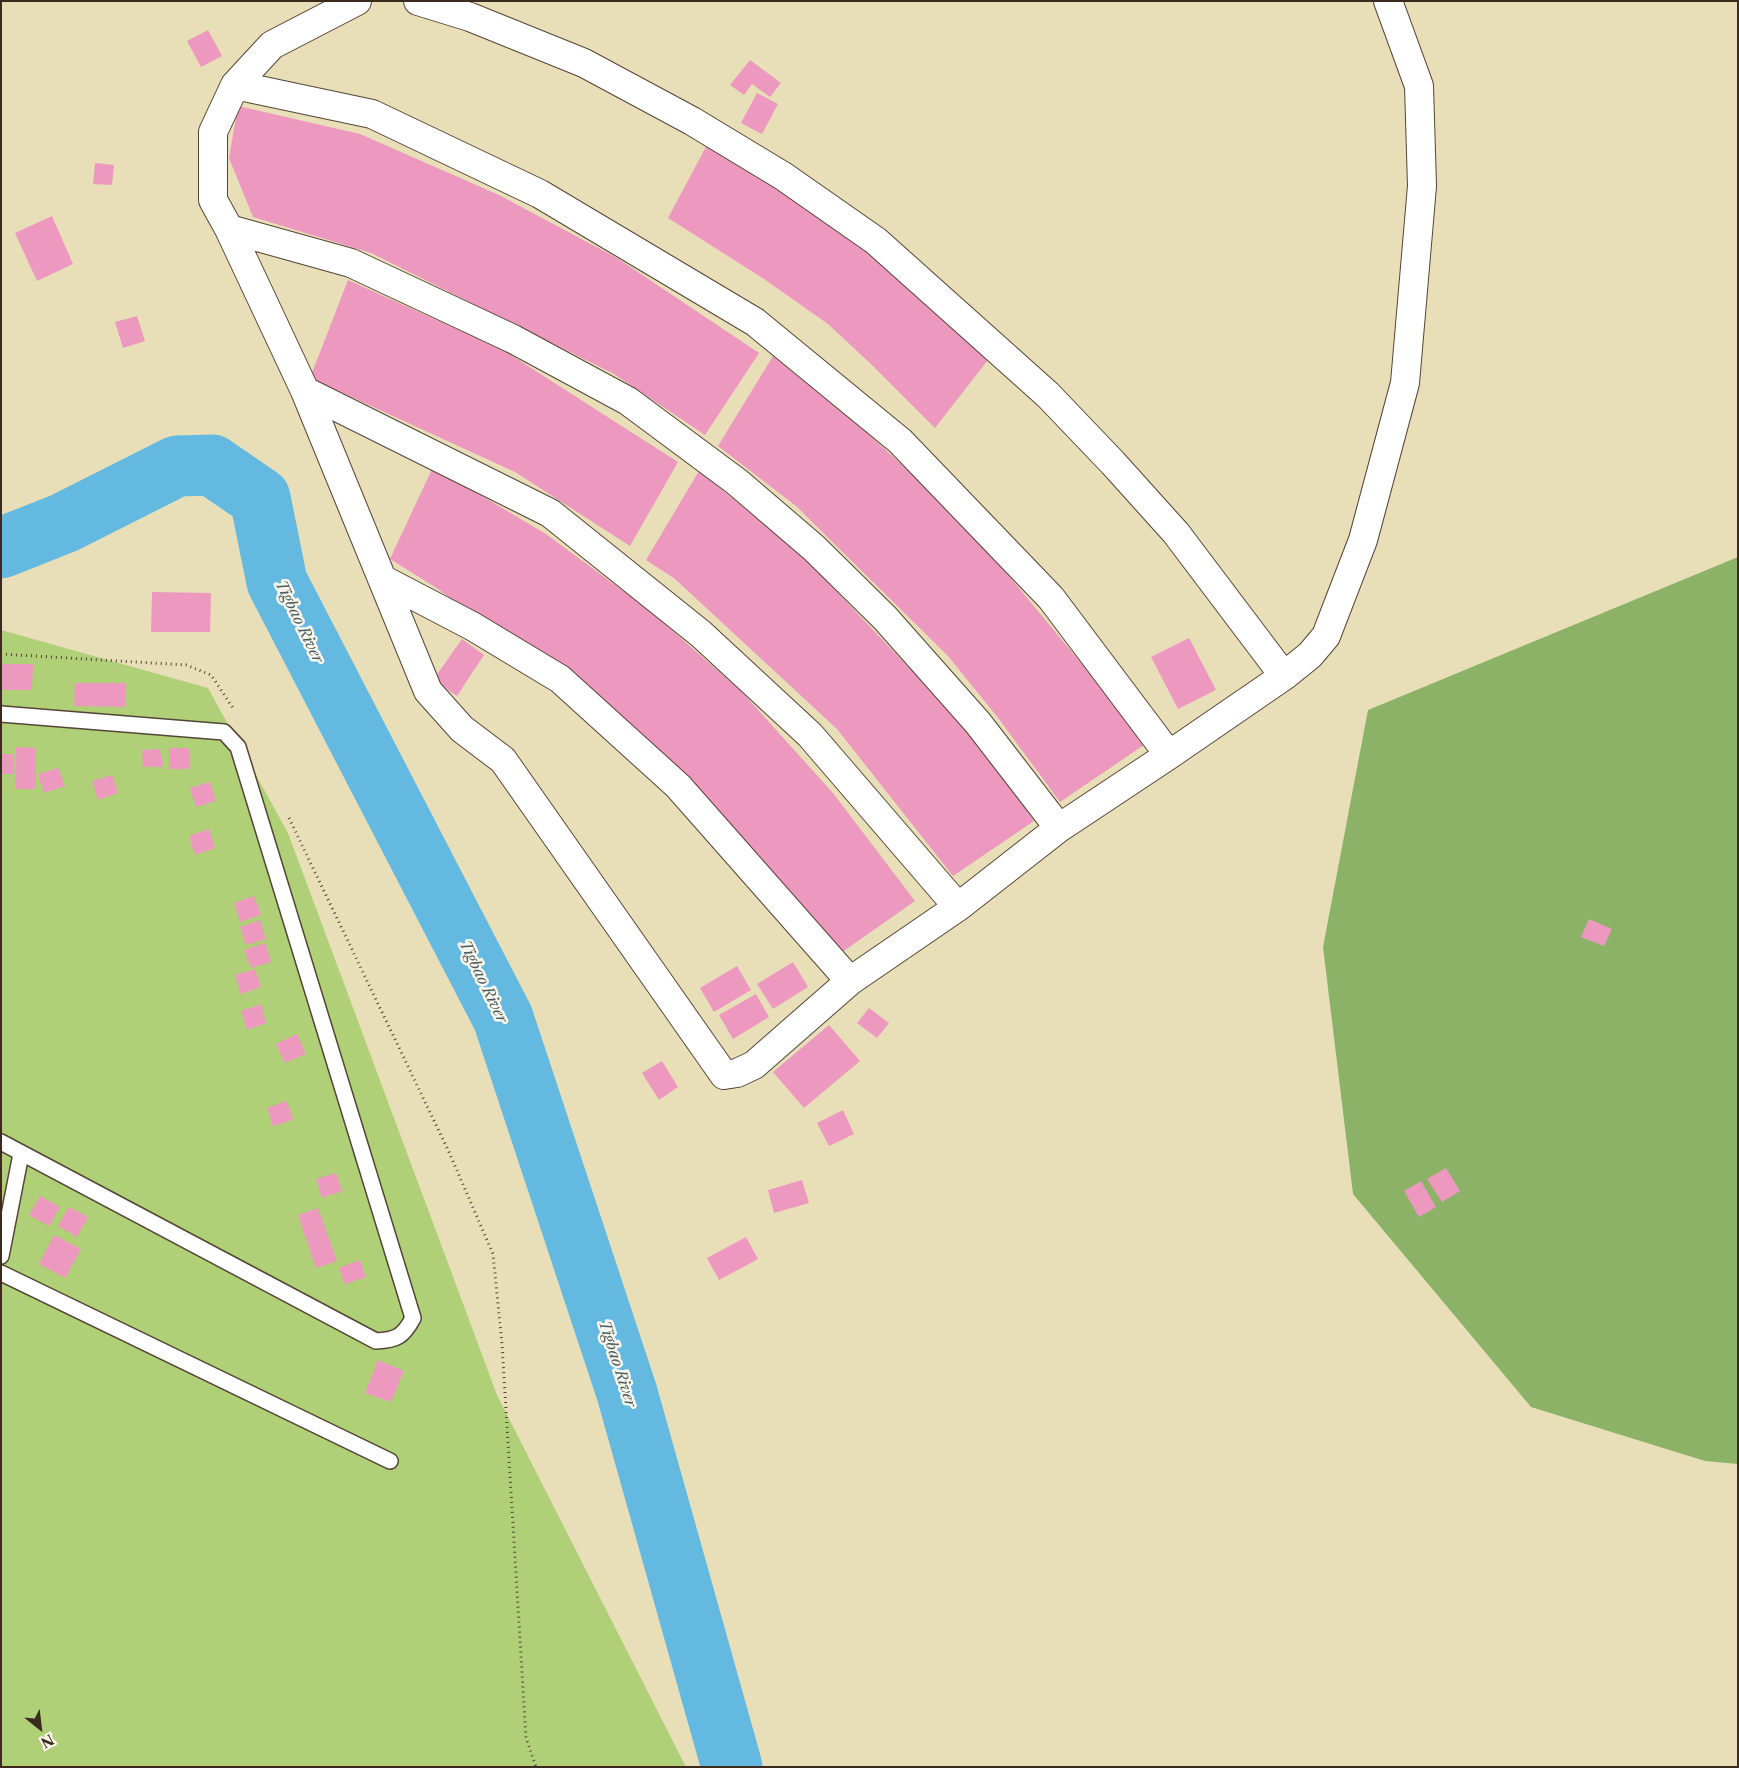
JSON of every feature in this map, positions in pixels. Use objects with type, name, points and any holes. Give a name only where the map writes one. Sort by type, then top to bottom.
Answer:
[{"type":"street","points":[[357,1],[272,45],[235,85],[213,132],[213,200],[229,229],[304,391],[428,691],[462,728],[503,760],[724,1075],[737,1073],[754,1066],[850,981],[958,907],[1059,828],[1284,676],[1310,655],[1326,636],[1363,540],[1404,382],[1422,186],[1419,86],[1388,1]]},
{"type":"street","points":[[418,1],[470,17],[584,62],[692,121],[783,176],[876,241],[1048,395],[1113,463],[1176,533],[1284,676]]},
{"type":"street","points":[[235,85],[372,114],[540,194],[755,322],[900,441],[1052,598],[1169,755]]},
{"type":"street","points":[[229,229],[351,263],[513,339],[628,401],[737,482],[814,548],[885,618],[978,723],[1059,828]]},
{"type":"street","points":[[304,391],[550,512],[701,634],[810,735],[958,907]]},
{"type":"street","points":[[382,579],[472,626],[560,679],[678,786],[850,981]]},
{"type":"lane","points":[[1,714],[224,732],[238,747],[413,1318],[403,1334],[392,1340],[376,1341],[1,1142]]},
{"type":"lane","points":[[1,1256],[21,1154]]},
{"type":"lane","points":[[1,1273],[390,1461]]},
{"type":"green space","points":[[1738,557],[1738,1464],[1705,1461],[1531,1407],[1353,1194],[1323,947],[1368,710]]},
{"type":"green space","points":[[1,630],[208,688],[288,833],[497,1395],[686,1767],[1,1767]]},
{"type":"building","points":[[208,30],[222,56],[201,67],[187,41]]},
{"type":"building","points":[[750,60],[781,83],[770,97],[752,84],[744,95],[730,85]]},
{"type":"building","points":[[757,93],[778,104],[762,134],[741,123]]},
{"type":"building","points":[[238,106],[360,134],[499,195],[617,258],[759,353],[705,435],[614,374],[371,253],[253,217],[229,158]]},
{"type":"building","points":[[708,143],[822,214],[991,356],[935,428],[828,324],[764,279],[668,218]]},
{"type":"building","points":[[95,163],[114,165],[112,185],[93,184]]},
{"type":"building","points":[[52,216],[73,264],[37,281],[15,233]]},
{"type":"building","points":[[348,280],[503,350],[678,462],[630,546],[515,472],[310,378]]},
{"type":"building","points":[[137,316],[145,341],[123,348],[115,322]]},
{"type":"building","points":[[773,356],[863,429],[926,487],[994,558],[1096,681],[1144,745],[1060,802],[999,719],[948,656],[796,506],[718,446]]},
{"type":"building","points":[[433,467],[546,534],[649,610],[741,691],[833,793],[915,901],[838,955],[741,836],[663,753],[435,587],[390,559]]},
{"type":"building","points":[[699,471],[804,557],[951,712],[1004,776],[1034,821],[953,876],[837,729],[675,579],[646,560]]},
{"type":"building","points":[[152,592],[211,593],[210,632],[151,632]]},
{"type":"building","points":[[1189,638],[1216,690],[1178,709],[1151,657]]},
{"type":"building","points":[[462,639],[484,655],[457,696],[433,680]]},
{"type":"building","points":[[1,664],[33,664],[32,690],[1,690]]},
{"type":"building","points":[[75,683],[126,683],[125,707],[74,706]]},
{"type":"building","points":[[16,747],[36,748],[36,789],[15,789]]},
{"type":"building","points":[[169,748],[189,748],[189,769],[169,769]]},
{"type":"building","points":[[160,749],[163,767],[143,767],[142,750]]},
{"type":"building","points":[[1,754],[13,754],[14,774],[1,774]]},
{"type":"building","points":[[58,768],[65,786],[44,793],[38,774]]},
{"type":"building","points":[[112,775],[118,793],[98,800],[92,781]]},
{"type":"building","points":[[210,782],[216,801],[196,807],[190,788]]},
{"type":"building","points":[[209,829],[215,848],[195,855],[189,836]]},
{"type":"building","points":[[254,896],[261,915],[240,922],[234,903]]},
{"type":"building","points":[[1589,919],[1612,929],[1604,946],[1581,937]]},
{"type":"building","points":[[260,920],[266,939],[246,945],[240,927]]},
{"type":"building","points":[[265,943],[271,962],[251,968],[244,950]]},
{"type":"building","points":[[793,962],[808,987],[773,1009],[757,984]]},
{"type":"building","points":[[737,966],[751,990],[714,1012],[700,988]]},
{"type":"building","points":[[255,969],[261,987],[241,994],[235,975]]},
{"type":"building","points":[[756,994],[769,1017],[733,1039],[719,1015]]},
{"type":"building","points":[[261,1004],[266,1023],[247,1030],[241,1011]]},
{"type":"building","points":[[869,1008],[889,1023],[877,1038],[857,1023]]},
{"type":"building","points":[[829,1025],[860,1061],[804,1108],[773,1072]]},
{"type":"building","points":[[297,1034],[306,1054],[285,1063],[276,1044]]},
{"type":"building","points":[[662,1061],[678,1087],[659,1100],[642,1073]]},
{"type":"building","points":[[287,1101],[293,1120],[273,1126],[267,1108]]},
{"type":"building","points":[[843,1110],[854,1134],[829,1146],[817,1123]]},
{"type":"building","points":[[1446,1168],[1460,1191],[1442,1202],[1427,1179]]},
{"type":"building","points":[[336,1173],[342,1191],[322,1198],[316,1179]]},
{"type":"building","points":[[802,1180],[809,1203],[774,1213],[768,1190]]},
{"type":"building","points":[[1421,1181],[1436,1207],[1419,1217],[1404,1191]]},
{"type":"building","points":[[40,1196],[60,1207],[49,1226],[29,1215]]},
{"type":"building","points":[[69,1207],[88,1217],[77,1237],[58,1226]]},
{"type":"building","points":[[318,1208],[337,1261],[316,1268],[298,1215]]},
{"type":"building","points":[[54,1235],[81,1249],[65,1278],[39,1264]]},
{"type":"building","points":[[746,1237],[758,1259],[719,1280],[707,1258]]},
{"type":"building","points":[[360,1260],[366,1277],[345,1284],[339,1268]]},
{"type":"building","points":[[378,1360],[404,1371],[391,1402],[365,1393]]},
{"type":"waterway","name":"Tigbao River","points":[[1,548],[64,523],[177,466],[212,465],[260,498],[277,582],[503,1018],[627,1393],[732,1767]]}]
